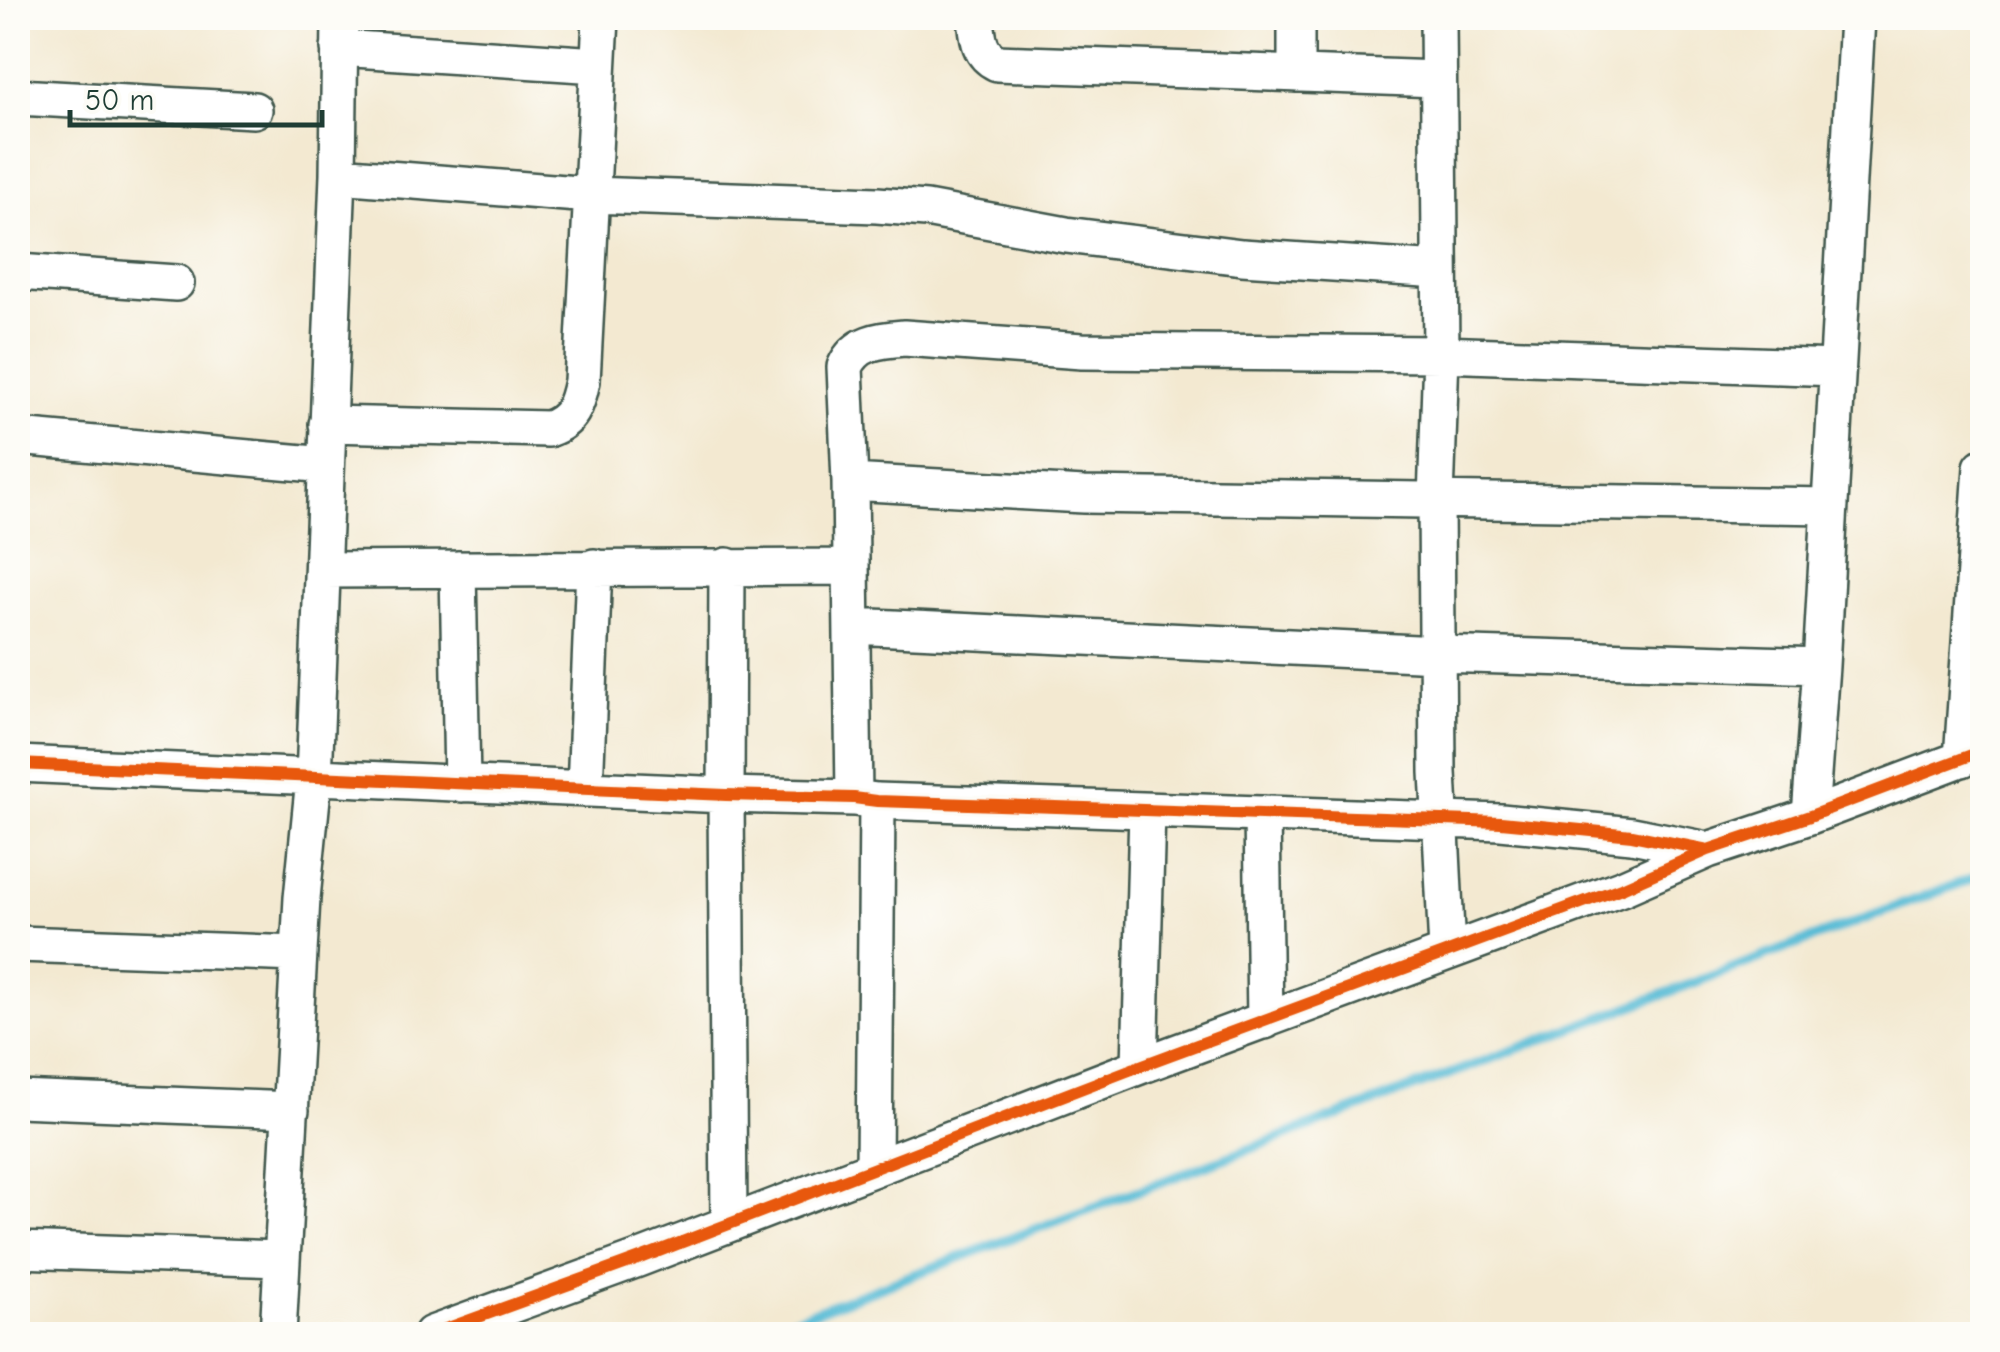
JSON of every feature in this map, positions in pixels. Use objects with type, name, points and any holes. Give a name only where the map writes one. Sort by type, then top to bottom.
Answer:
[{"type":"street","points":[[327,424],[548,429],[571,415],[582,382],[600,18]]},
{"type":"street","points":[[976,18],[983,53],[996,63],[1438,79]]},
{"type":"street","points":[[1296,18],[1296,74]]},
{"type":"street","points":[[1438,18],[1438,772],[1447,952]]},
{"type":"street","points":[[1810,816],[1856,18]]},
{"type":"street","points":[[278,1334],[299,954],[314,778],[340,33],[598,64]]},
{"type":"street","points":[[18,98],[254,110]]},
{"type":"street","points":[[338,176],[591,195],[877,204],[1066,235],[1242,257],[1440,270]]},
{"type":"street","points":[[18,272],[176,282]]},
{"type":"street","points":[[874,1168],[866,799],[852,626],[846,367],[850,356],[860,347],[877,340],[904,338],[1082,351],[1441,354],[1838,368]]},
{"type":"street","points":[[18,437],[326,465]]},
{"type":"street","points":[[432,1334],[1624,887],[1708,850],[1972,755],[1982,467]]},
{"type":"street","points":[[850,482],[1084,495],[1830,506]]},
{"type":"street","points":[[728,566],[730,1224]]},
{"type":"street","points":[[322,570],[851,566]]},
{"type":"street","points":[[585,789],[594,568]]},
{"type":"street","points":[[458,569],[462,784]]},
{"type":"street","points":[[852,626],[1438,654],[1821,666]]},
{"type":"street","points":[[18,764],[726,795],[1501,822],[1632,835],[1708,850]]},
{"type":"street","points":[[1140,1066],[1147,810]]},
{"type":"street","points":[[1262,814],[1266,1020]]},
{"type":"street","points":[[18,944],[299,954]]},
{"type":"street","points":[[18,1099],[290,1110]]},
{"type":"street","points":[[18,1250],[282,1259]]},
{"type":"waterway","points":[[755,1334],[1982,875]]},
{"type":"cycle path","points":[[432,1334],[1624,887],[1708,850],[1982,751]]},
{"type":"cycle path","points":[[18,764],[877,801],[1501,822],[1632,835],[1708,850]]}]
